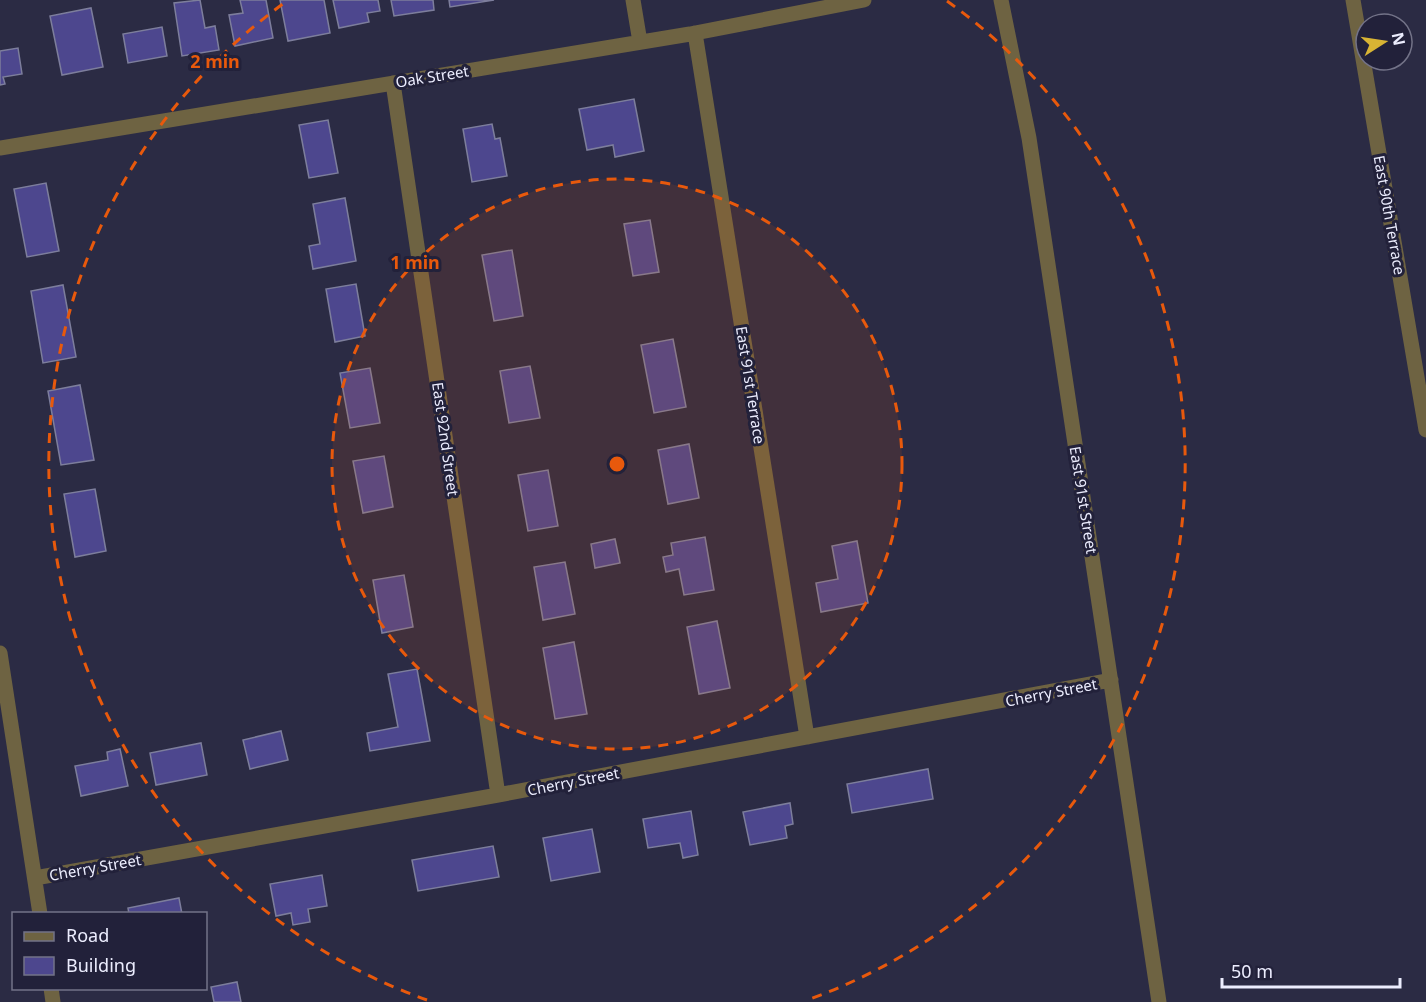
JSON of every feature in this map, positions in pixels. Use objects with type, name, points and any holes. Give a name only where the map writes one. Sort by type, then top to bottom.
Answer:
[{"type":"street","points":[[633,0],[640,42]]},
{"type":"street","name":"Oak Street","points":[[0,148],[695,33],[864,0]]},
{"type":"street","name":"East 91st Street","points":[[1001,0],[1029,138],[1159,1002]]},
{"type":"street","name":"East 90th Terrace","points":[[1353,0],[1426,430]]},
{"type":"street","name":"East 91st Terrace","points":[[695,33],[807,737]]},
{"type":"street","name":"East 92nd Street","points":[[393,83],[498,795]]},
{"type":"street","points":[[0,653],[40,912]]},
{"type":"street","name":"Cherry Street","points":[[35,878],[498,795],[1111,680]]},
{"type":"building","points":[[200,0],[205,28],[215,26],[219,50],[182,56],[174,3]]},
{"type":"building","points":[[240,0],[266,0],[273,38],[235,46],[229,15],[243,13]]},
{"type":"building","points":[[280,0],[324,0],[330,33],[288,41]]},
{"type":"building","points":[[333,0],[378,0],[380,11],[367,13],[369,22],[339,28]]},
{"type":"building","points":[[391,0],[433,0],[434,10],[394,16]]},
{"type":"building","points":[[449,0],[494,0],[450,7]]},
{"type":"building","points":[[91,8],[103,67],[62,75],[50,16]]},
{"type":"building","points":[[162,27],[167,56],[128,63],[123,34]]},
{"type":"building","points":[[18,48],[22,74],[3,77],[5,84],[0,85],[0,51]]},
{"type":"building","points":[[634,99],[644,151],[615,157],[613,145],[587,150],[579,109]]},
{"type":"building","points":[[328,120],[338,173],[309,178],[299,125]]},
{"type":"building","points":[[492,124],[495,139],[500,138],[507,176],[472,182],[463,129]]},
{"type":"building","points":[[46,183],[59,251],[27,257],[14,189]]},
{"type":"building","points":[[345,198],[356,261],[313,269],[309,246],[320,244],[313,204]]},
{"type":"building","points":[[650,220],[659,272],[633,276],[624,224]]},
{"type":"building","points":[[512,250],[523,316],[494,321],[482,255]]},
{"type":"building","points":[[356,284],[365,336],[335,342],[326,289]]},
{"type":"building","points":[[63,285],[76,357],[43,363],[31,291]]},
{"type":"building","points":[[673,339],[686,407],[654,413],[641,345]]},
{"type":"building","points":[[530,366],[540,418],[509,423],[500,371]]},
{"type":"building","points":[[370,368],[380,423],[350,428],[340,373]]},
{"type":"building","points":[[80,385],[94,460],[61,465],[48,391]]},
{"type":"building","points":[[689,444],[699,498],[668,504],[658,450]]},
{"type":"building","points":[[384,456],[393,507],[363,513],[353,461]]},
{"type":"building","points":[[548,470],[558,526],[528,531],[518,475]]},
{"type":"building","points":[[95,489],[106,551],[75,557],[64,494]]},
{"type":"building","points":[[705,537],[714,590],[684,595],[679,569],[666,572],[663,557],[673,555],[671,543]]},
{"type":"building","points":[[615,539],[620,563],[595,568],[591,544]]},
{"type":"building","points":[[857,541],[868,603],[821,612],[816,583],[838,579],[832,546]]},
{"type":"building","points":[[565,562],[575,614],[543,620],[534,567]]},
{"type":"building","points":[[404,575],[413,627],[382,633],[373,580]]},
{"type":"building","points":[[717,621],[730,688],[699,694],[687,627]]},
{"type":"building","points":[[574,642],[587,714],[555,719],[543,648]]},
{"type":"building","points":[[417,669],[430,741],[370,751],[367,733],[398,727],[388,674]]},
{"type":"building","points":[[281,731],[288,760],[250,769],[243,740]]},
{"type":"building","points":[[201,743],[207,775],[156,785],[150,753]]},
{"type":"building","points":[[120,749],[128,786],[81,796],[75,766],[108,760],[107,752]]},
{"type":"building","points":[[928,769],[933,799],[852,813],[847,784]]},
{"type":"building","points":[[790,803],[793,824],[785,826],[787,838],[750,845],[743,812]]},
{"type":"building","points":[[691,811],[698,855],[683,858],[680,843],[648,848],[643,819]]},
{"type":"building","points":[[592,829],[600,872],[551,881],[543,838]]},
{"type":"building","points":[[493,846],[499,877],[418,891],[412,860]]},
{"type":"building","points":[[322,875],[327,906],[308,909],[310,922],[293,925],[291,913],[276,916],[270,884]]},
{"type":"building","points":[[179,898],[182,912],[129,912],[128,908]]},
{"type":"building","points":[[237,982],[241,1002],[214,1002],[211,987]]}]
